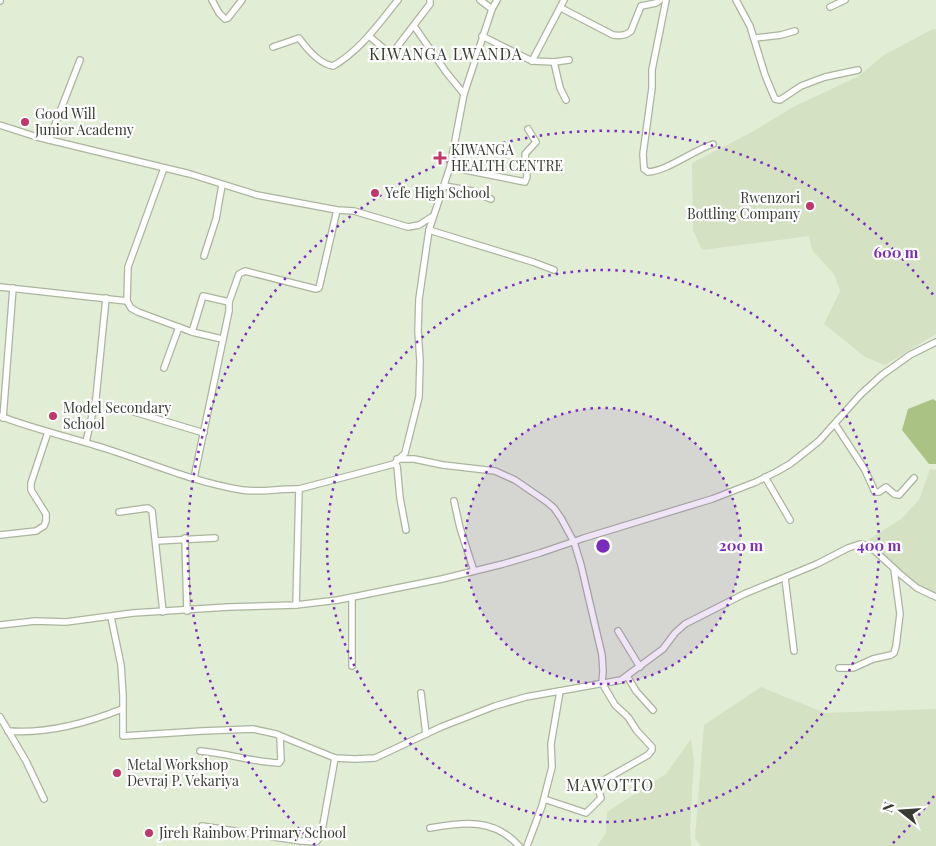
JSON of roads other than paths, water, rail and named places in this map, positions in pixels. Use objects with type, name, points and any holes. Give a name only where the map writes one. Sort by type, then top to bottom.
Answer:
[{"type":"street","points":[[212,0],[219,14],[225,19],[228,18],[242,0]]},
{"type":"street","points":[[273,47],[299,38],[312,54],[326,64],[334,66],[344,61],[369,36],[398,0]]},
{"type":"street","points":[[369,36],[388,52],[394,51],[430,4],[430,0]]},
{"type":"street","points":[[480,0],[492,9]]},
{"type":"street","points":[[396,462],[405,453],[419,397],[419,299],[429,230],[450,167],[464,94],[482,36],[497,0]]},
{"type":"street","points":[[532,61],[564,0]]},
{"type":"street","points":[[561,8],[610,33],[620,36],[632,31],[641,6],[656,3],[660,0]]},
{"type":"street","points":[[666,0],[652,70],[652,88],[643,154],[644,169],[648,172],[661,170],[692,152],[713,144]]},
{"type":"street","points":[[736,0],[755,38],[765,75],[775,99],[778,100],[787,96],[798,87],[825,77],[858,70]]},
{"type":"street","points":[[830,8],[845,0]]},
{"type":"street","points":[[414,26],[464,94]]},
{"type":"street","points":[[755,38],[781,35],[794,31]]},
{"type":"street","points":[[482,36],[532,61],[554,62],[569,60]]},
{"type":"street","points":[[49,140],[80,60]]},
{"type":"street","points":[[554,62],[560,88],[566,100]]},
{"type":"street","points":[[0,125],[49,140],[190,174],[257,195],[337,210],[354,211],[408,227],[420,225],[433,216]]},
{"type":"street","points":[[450,167],[525,182],[528,177],[525,154],[536,142],[528,129]]},
{"type":"street","points":[[164,168],[128,267],[127,301],[138,312],[192,332],[222,339]]},
{"type":"street","points":[[204,256],[216,219],[222,185]]},
{"type":"street","points":[[444,186],[472,191],[491,199]]},
{"type":"street","points":[[194,478],[229,311],[228,302],[239,274],[245,271],[316,289],[319,288],[337,210]]},
{"type":"street","points":[[429,230],[554,270]]},
{"type":"street","points":[[0,287],[127,301]]},
{"type":"street","points":[[14,288],[2,417],[86,442],[194,478],[242,490],[267,492],[300,490],[396,462],[414,459],[443,465],[486,469],[504,474],[554,508],[574,542],[581,565],[602,655],[602,683],[615,705],[628,717],[637,731],[652,747],[651,753],[601,781],[598,786],[600,798],[586,813],[544,798]]},
{"type":"street","points":[[192,332],[203,296],[228,302]]},
{"type":"street","points":[[86,442],[96,398],[106,298]]},
{"type":"street","points":[[164,368],[178,327]]},
{"type":"street","points":[[0,623],[66,622],[163,612],[296,605],[352,598],[503,564],[712,499],[765,477],[790,464],[818,442],[882,375],[910,355],[936,342]]},
{"type":"street","points":[[131,411],[204,433]]},
{"type":"street","points":[[835,424],[865,470],[875,492],[879,492],[886,487],[899,496],[914,478]]},
{"type":"street","points":[[0,535],[36,531],[44,526],[46,514],[31,490],[31,483],[48,432]]},
{"type":"street","points":[[396,462],[406,530]]},
{"type":"street","points":[[765,477],[790,520]]},
{"type":"street","points":[[296,605],[300,490]]},
{"type":"street","points":[[454,501],[460,528],[474,571]]},
{"type":"street","points":[[119,512],[145,508],[151,509],[163,612]]},
{"type":"street","points":[[185,538],[187,611]]},
{"type":"street","points":[[156,541],[214,538]]},
{"type":"street","points":[[111,617],[120,664],[124,736],[246,729],[276,734],[335,758],[355,759],[375,758],[426,734],[495,706],[526,697],[621,680],[663,650],[675,633],[686,624],[744,594],[785,578],[860,544],[875,551],[918,588],[936,597]]},
{"type":"street","points":[[839,668],[853,668],[873,659],[894,653],[900,614],[896,595],[895,570],[892,566]]},
{"type":"street","points":[[785,578],[794,651]]},
{"type":"street","points":[[352,598],[352,666]]},
{"type":"street","points":[[618,630],[640,667]]},
{"type":"street","points":[[627,676],[636,691],[654,710]]},
{"type":"street","points":[[527,846],[544,798],[552,767],[551,744],[560,691]]},
{"type":"street","points":[[421,693],[426,734]]},
{"type":"street","points":[[8,731],[23,732],[57,728],[122,709]]},
{"type":"street","points":[[0,718],[26,761],[44,799]]},
{"type":"street","points":[[200,751],[218,752],[265,762],[279,763],[281,760],[280,737]]},
{"type":"street","points":[[202,826],[316,842],[321,836],[335,758]]},
{"type":"street","points":[[430,828],[461,823],[479,824],[501,830],[519,846]]},
{"type":"place","name":"Good Will Junior Academy","points":[[25,122]]},
{"type":"place","name":"KIWANGA HEALTH CENTRE","points":[[440,158]]},
{"type":"place","name":"Yefe High School","points":[[375,193]]},
{"type":"place","name":"Rwenzori Bottling Company","points":[[810,206]]},
{"type":"place","name":"Model Secondary School","points":[[53,416]]},
{"type":"place","name":"Metal Workshop Devraj P. Vekariya","points":[[117,773]]},
{"type":"place","name":"Jireh Rainbow Primary School","points":[[149,833]]},
{"type":"district","name":"KIWANGA LWANDA","points":[[446,54]]},
{"type":"district","name":"MAWOTTO","points":[[610,785]]}]
